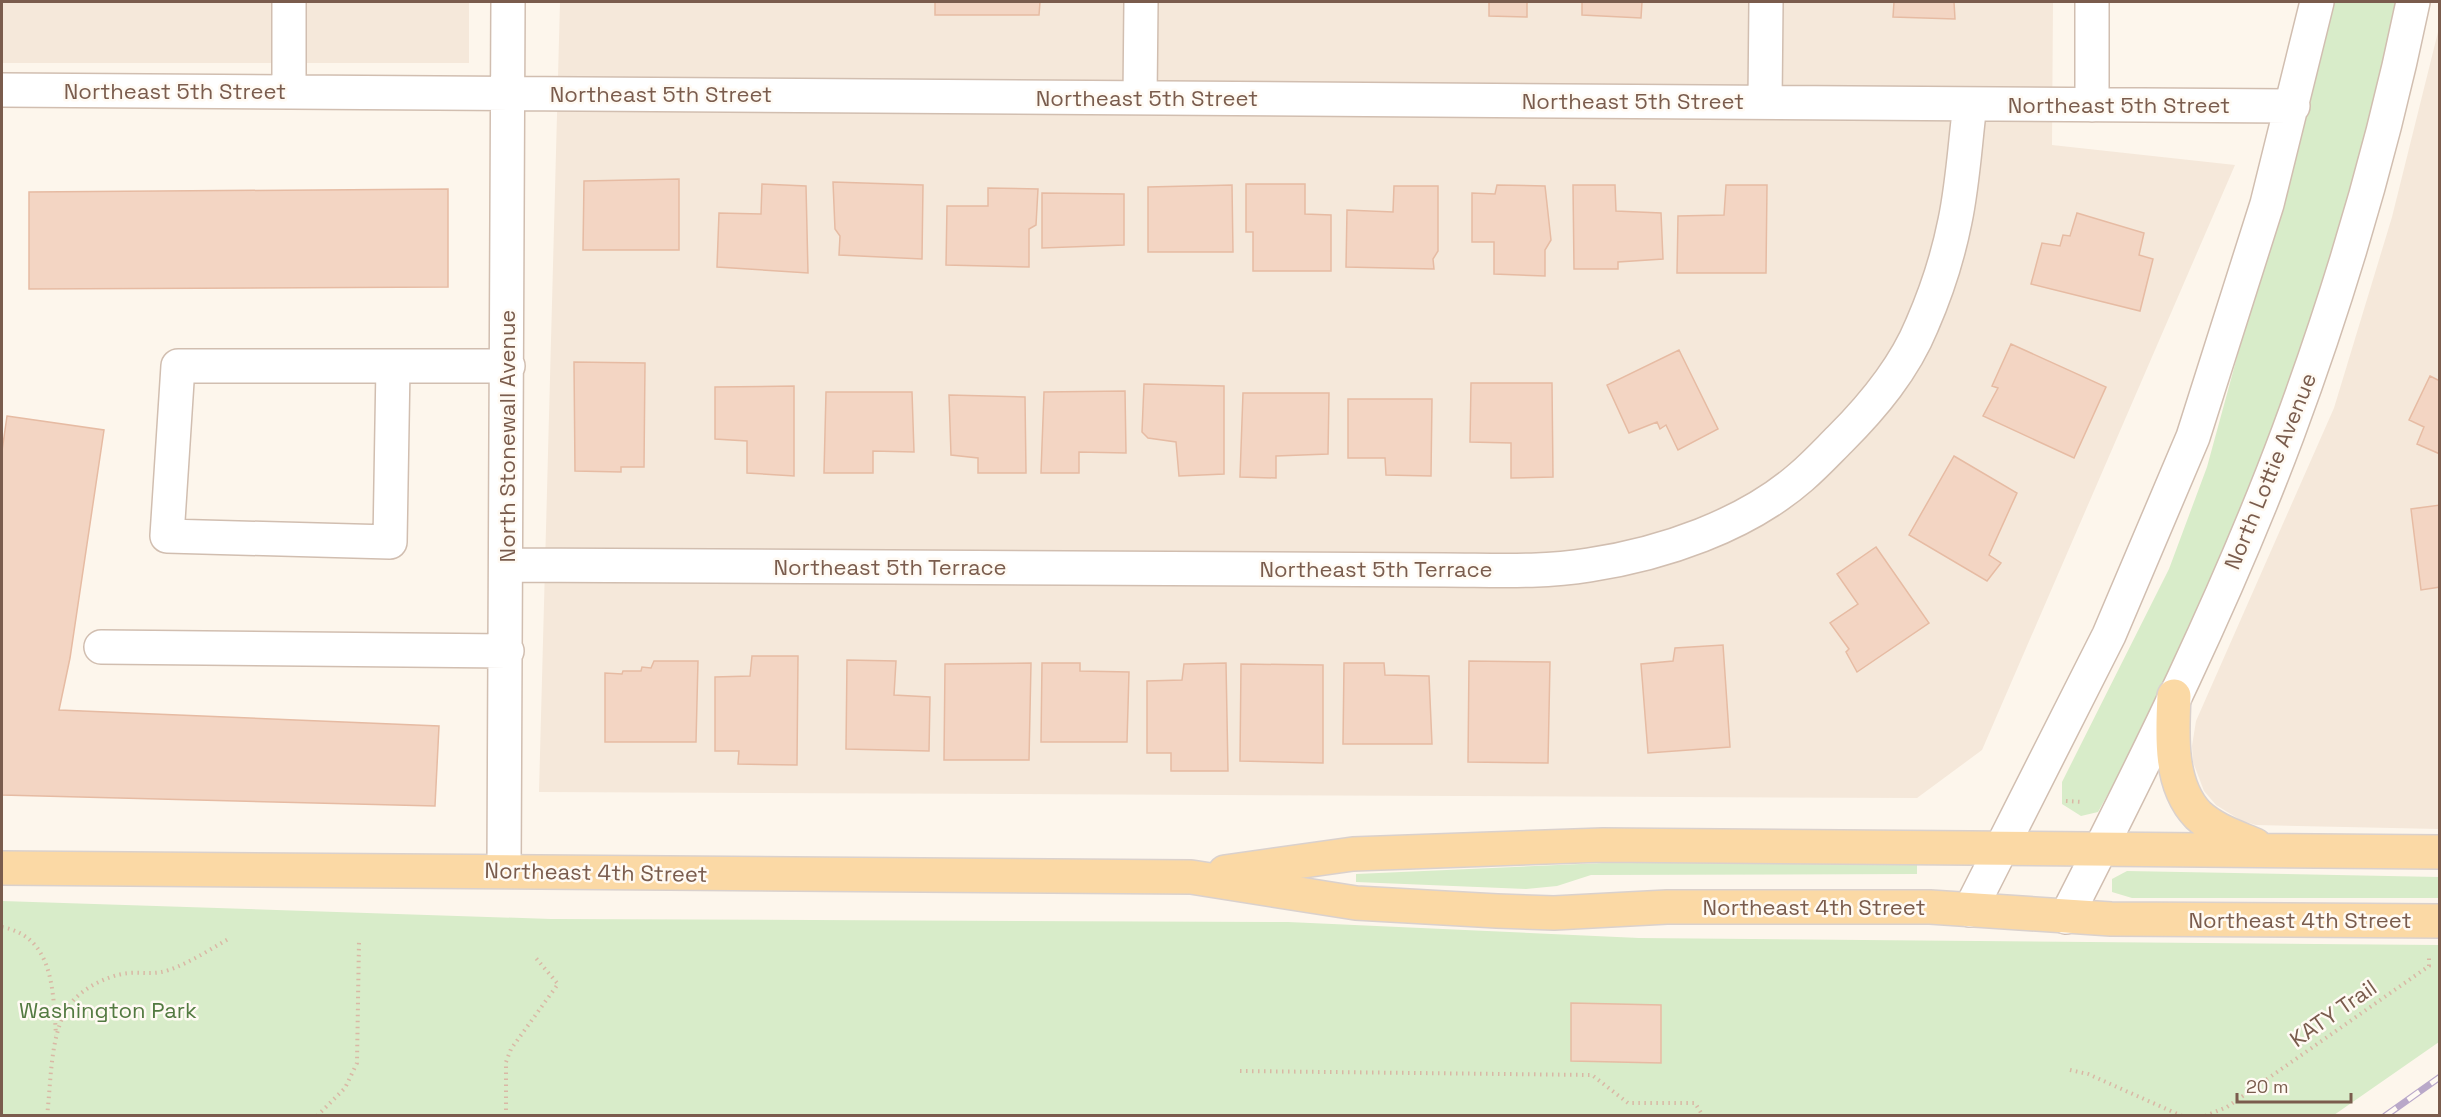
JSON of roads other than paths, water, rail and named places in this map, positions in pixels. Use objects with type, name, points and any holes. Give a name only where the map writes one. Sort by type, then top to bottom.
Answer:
[{"type":"main road","points":[[2174,696],[2171,740],[2179,782],[2198,814],[2223,832],[2265,849]]},
{"type":"main road","name":"Northeast 4th Street","points":[[2,868],[1191,877],[1365,853],[1603,845],[2439,852]]},
{"type":"main road","name":"Northeast 4th Street","points":[[1191,877],[1356,903],[1497,911],[1554,913],[1667,907],[1930,907],[2066,917],[2439,921]]},
{"type":"street","points":[[289,2],[289,92]]},
{"type":"street","name":"North Stonewall Avenue","points":[[504,871],[507,651],[508,2]]},
{"type":"street","points":[[1140,98],[1141,2]]},
{"type":"street","points":[[1765,102],[1766,2]]},
{"type":"street","points":[[2092,2],[2092,105]]},
{"type":"street","points":[[1970,910],[2109,635],[2193,437],[2267,204],[2317,2]]},
{"type":"street","name":"North Lottie Avenue","points":[[2066,917],[2174,696],[2238,556],[2287,435],[2324,333],[2363,204],[2413,2]]},
{"type":"street","name":"Northeast 5th Street","points":[[2,90],[2293,106]]},
{"type":"street","name":"Northeast 5th Terrace","points":[[507,565],[1444,570],[1540,569],[1588,565],[1641,554],[1726,523],[1773,498],[1801,478],[1848,432],[1891,381],[1922,327],[1946,255],[1955,221],[1970,104]]},
{"type":"street","points":[[393,366],[390,542],[167,536],[178,366],[393,366],[508,366]]},
{"type":"street","points":[[101,648],[507,651]]},
{"type":"railway","points":[[2385,1116],[2440,1077]]},
{"type":"park label","name":"Washington Park","points":[[108,1010]]}]
